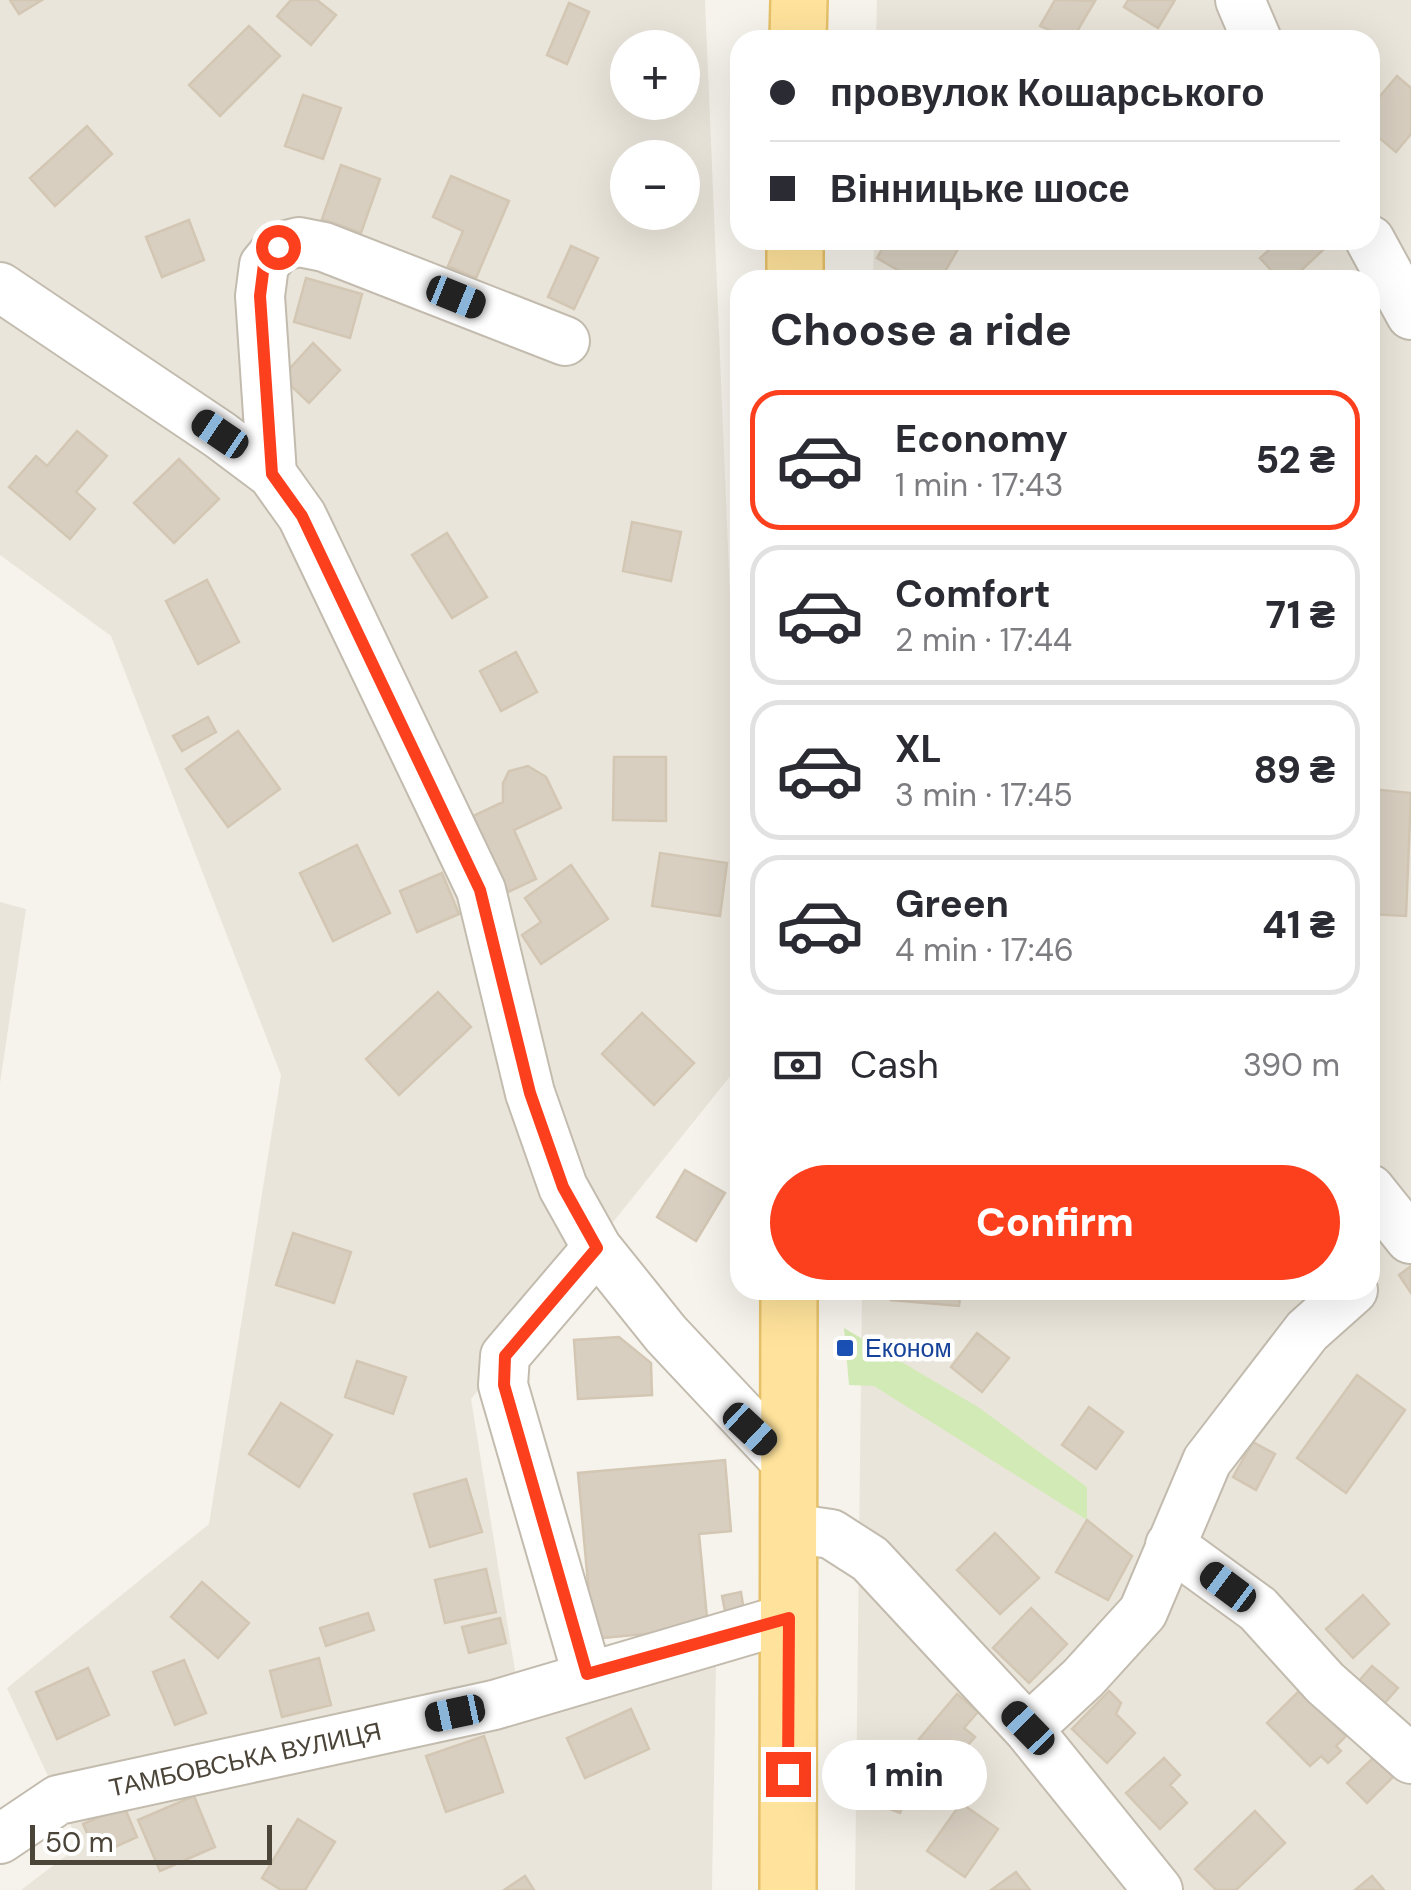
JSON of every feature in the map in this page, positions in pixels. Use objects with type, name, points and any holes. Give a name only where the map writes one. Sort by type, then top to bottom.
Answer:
[{"type":"main road","points":[[798,30],[799,0]]},
{"type":"main road","points":[[788,1890],[789,1300]]},
{"type":"street","points":[[1240,0],[1253,30]]},
{"type":"street","points":[[272,474],[260,296],[264,264],[278,247],[299,242],[324,248],[565,341]]},
{"type":"street","points":[[1375,250],[1411,315]]},
{"type":"street","points":[[0,288],[272,474],[302,516],[480,890],[530,1093],[563,1187],[597,1248],[666,1334],[789,1465]]},
{"type":"street","points":[[1380,1201],[1410,1238],[1380,1265]]},
{"type":"street","points":[[587,1674],[504,1385],[505,1356],[597,1248]]},
{"type":"street","points":[[1028,1728],[1143,1612],[1207,1460],[1308,1331],[1342,1300]]},
{"type":"street","points":[[789,1528],[831,1534],[870,1558],[1028,1728],[1158,1890]]},
{"type":"street","points":[[1170,1545],[1258,1609],[1326,1683],[1411,1759]]},
{"type":"street","name":"ТАМБОВСЬКА ВУЛИЦЯ","points":[[0,1839],[58,1800],[494,1704],[789,1618]]},
{"type":"shaded area","points":[[0,0],[705,0],[730,595],[730,1076],[471,1399],[523,1720],[716,1665],[712,1890],[21,1890],[80,1845],[7,1688],[209,1524],[281,1075],[111,636],[0,555]]},
{"type":"shaded area","points":[[877,0],[1411,0],[1411,1890],[855,1890],[862,1300],[1380,1300],[1380,270],[873,270],[874,250],[1380,250],[1380,30],[876,30]]},
{"type":"shaded area","points":[[0,902],[26,909],[0,1083]]},
{"type":"green space","points":[[844,1328],[978,1407],[1087,1487],[1087,1520],[874,1386],[849,1385]]},
{"type":"building","points":[[10,0],[42,0],[19,14]]},
{"type":"building","points":[[291,0],[317,0],[336,15],[311,45],[277,16]]},
{"type":"building","points":[[1055,0],[1095,1],[1078,30],[1049,30],[1040,26]]},
{"type":"building","points":[[1128,0],[1175,0],[1158,28],[1124,7]]},
{"type":"building","points":[[569,3],[589,12],[567,64],[547,55]]},
{"type":"building","points":[[249,26],[280,56],[220,116],[189,85]]},
{"type":"building","points":[[1397,76],[1411,88],[1411,134],[1396,152],[1380,138],[1380,96]]},
{"type":"building","points":[[303,95],[341,108],[323,159],[285,146]]},
{"type":"building","points":[[87,126],[112,154],[55,206],[30,178]]},
{"type":"building","points":[[341,165],[380,179],[361,233],[322,219]]},
{"type":"building","points":[[451,176],[509,201],[476,278],[448,266],[463,231],[433,217]]},
{"type":"building","points":[[189,220],[204,260],[162,277],[146,237]]},
{"type":"building","points":[[571,246],[598,258],[574,309],[548,297]]},
{"type":"building","points":[[881,250],[958,250],[946,270],[898,270],[877,258]]},
{"type":"building","points":[[1269,250],[1323,250],[1302,270],[1271,270],[1260,258]]},
{"type":"building","points":[[306,278],[362,294],[350,338],[294,322]]},
{"type":"building","points":[[313,343],[340,370],[309,403],[282,377]]},
{"type":"building","points":[[77,431],[107,456],[76,492],[95,509],[70,539],[9,487],[36,456],[47,466]]},
{"type":"building","points":[[179,459],[219,499],[174,543],[134,503]]},
{"type":"building","points":[[632,522],[681,532],[671,581],[623,571]]},
{"type":"building","points":[[447,533],[487,597],[452,618],[412,555]]},
{"type":"building","points":[[207,580],[239,642],[198,664],[166,601]]},
{"type":"building","points":[[516,652],[537,692],[501,711],[480,671]]},
{"type":"building","points":[[208,717],[216,732],[182,751],[173,736]]},
{"type":"building","points":[[238,731],[280,789],[228,827],[186,769]]},
{"type":"building","points":[[614,757],[666,757],[666,821],[613,820]]},
{"type":"building","points":[[528,766],[546,777],[561,808],[514,830],[536,879],[508,892],[473,816],[503,802],[503,783],[509,771]]},
{"type":"building","points":[[1380,790],[1411,793],[1406,916],[1380,915]]},
{"type":"building","points":[[357,845],[390,913],[333,941],[300,873]]},
{"type":"building","points":[[660,853],[727,863],[720,916],[652,906]]},
{"type":"building","points":[[571,865],[608,919],[541,964],[522,935],[541,922],[525,898]]},
{"type":"building","points":[[442,873],[459,914],[417,932],[400,891]]},
{"type":"building","points":[[438,992],[471,1027],[399,1095],[366,1059]]},
{"type":"building","points":[[642,1013],[694,1063],[654,1105],[602,1054]]},
{"type":"building","points":[[685,1170],[725,1193],[696,1241],[657,1217]]},
{"type":"building","points":[[293,1233],[351,1252],[334,1303],[276,1285]]},
{"type":"building","points":[[1411,1266],[1411,1293],[1399,1275]]},
{"type":"building","points":[[891,1300],[960,1300],[959,1306]]},
{"type":"building","points":[[977,1333],[1009,1358],[982,1392],[951,1367]]},
{"type":"building","points":[[619,1337],[651,1363],[652,1395],[578,1399],[574,1340]]},
{"type":"building","points":[[357,1361],[406,1377],[393,1414],[345,1397]]},
{"type":"building","points":[[1357,1375],[1405,1410],[1346,1493],[1297,1458]]},
{"type":"building","points":[[281,1403],[332,1435],[299,1487],[249,1454]]},
{"type":"building","points":[[1089,1407],[1123,1432],[1096,1469],[1062,1445]]},
{"type":"building","points":[[1253,1442],[1275,1454],[1256,1490],[1233,1477]]},
{"type":"building","points":[[725,1460],[731,1531],[699,1534],[708,1628],[593,1639],[578,1473]]},
{"type":"building","points":[[466,1479],[482,1532],[430,1547],[414,1494]]},
{"type":"building","points":[[1087,1520],[1132,1556],[1108,1600],[1056,1572]]},
{"type":"building","points":[[995,1533],[1039,1578],[1000,1614],[957,1570]]},
{"type":"building","points":[[486,1569],[496,1612],[445,1623],[435,1580]]},
{"type":"building","points":[[202,1582],[249,1623],[218,1658],[171,1617]]},
{"type":"building","points":[[741,1592],[744,1612],[726,1616],[722,1596]]},
{"type":"building","points":[[1363,1595],[1389,1624],[1353,1658],[1326,1629]]},
{"type":"building","points":[[1031,1608],[1067,1644],[1029,1683],[993,1648]]},
{"type":"building","points":[[368,1613],[374,1630],[326,1646],[320,1628]]},
{"type":"building","points":[[500,1618],[506,1643],[469,1653],[462,1627]]},
{"type":"building","points":[[319,1658],[331,1705],[282,1717],[270,1671]]},
{"type":"building","points":[[184,1660],[206,1713],[175,1725],[153,1672]]},
{"type":"building","points":[[1372,1666],[1398,1688],[1383,1705],[1357,1683]]},
{"type":"building","points":[[88,1668],[109,1715],[57,1739],[36,1692]]},
{"type":"building","points":[[1300,1690],[1346,1736],[1336,1746],[1341,1751],[1328,1763],[1321,1756],[1310,1766],[1267,1723]]},
{"type":"building","points":[[1109,1691],[1121,1703],[1116,1714],[1135,1733],[1107,1763],[1072,1729]]},
{"type":"building","points":[[957,1694],[978,1712],[964,1728],[975,1737],[950,1766],[919,1739]]},
{"type":"building","points":[[631,1709],[649,1749],[585,1778],[567,1738]]},
{"type":"building","points":[[484,1736],[503,1792],[446,1812],[426,1756]]},
{"type":"building","points":[[1374,1757],[1393,1777],[1367,1803],[1347,1783]]},
{"type":"building","points":[[1164,1758],[1180,1775],[1170,1785],[1187,1803],[1160,1829],[1126,1793]]},
{"type":"building","points":[[880,1763],[914,1777],[900,1813],[866,1800]]},
{"type":"building","points":[[194,1796],[215,1847],[160,1871],[138,1820]]},
{"type":"building","points":[[961,1803],[998,1829],[965,1877],[927,1851]]},
{"type":"building","points":[[124,1806],[137,1837],[97,1855],[83,1824]]},
{"type":"building","points":[[1255,1811],[1285,1843],[1236,1890],[1216,1890],[1195,1869]]},
{"type":"building","points":[[298,1819],[335,1842],[305,1890],[281,1890],[262,1878]]},
{"type":"building","points":[[1016,1872],[1030,1890],[991,1890]]},
{"type":"building","points":[[525,1876],[534,1890],[504,1890]]},
{"type":"building","points":[[1372,1876],[1384,1890],[1355,1890]]},
{"type":"place","name":"Економ","points":[[845,1348]]},
{"type":"route","points":[[278,247],[264,264],[260,296],[272,474],[302,516],[480,890],[530,1093],[563,1187],[597,1248],[505,1356],[504,1385],[587,1674],[789,1618],[788,1774]]}]
